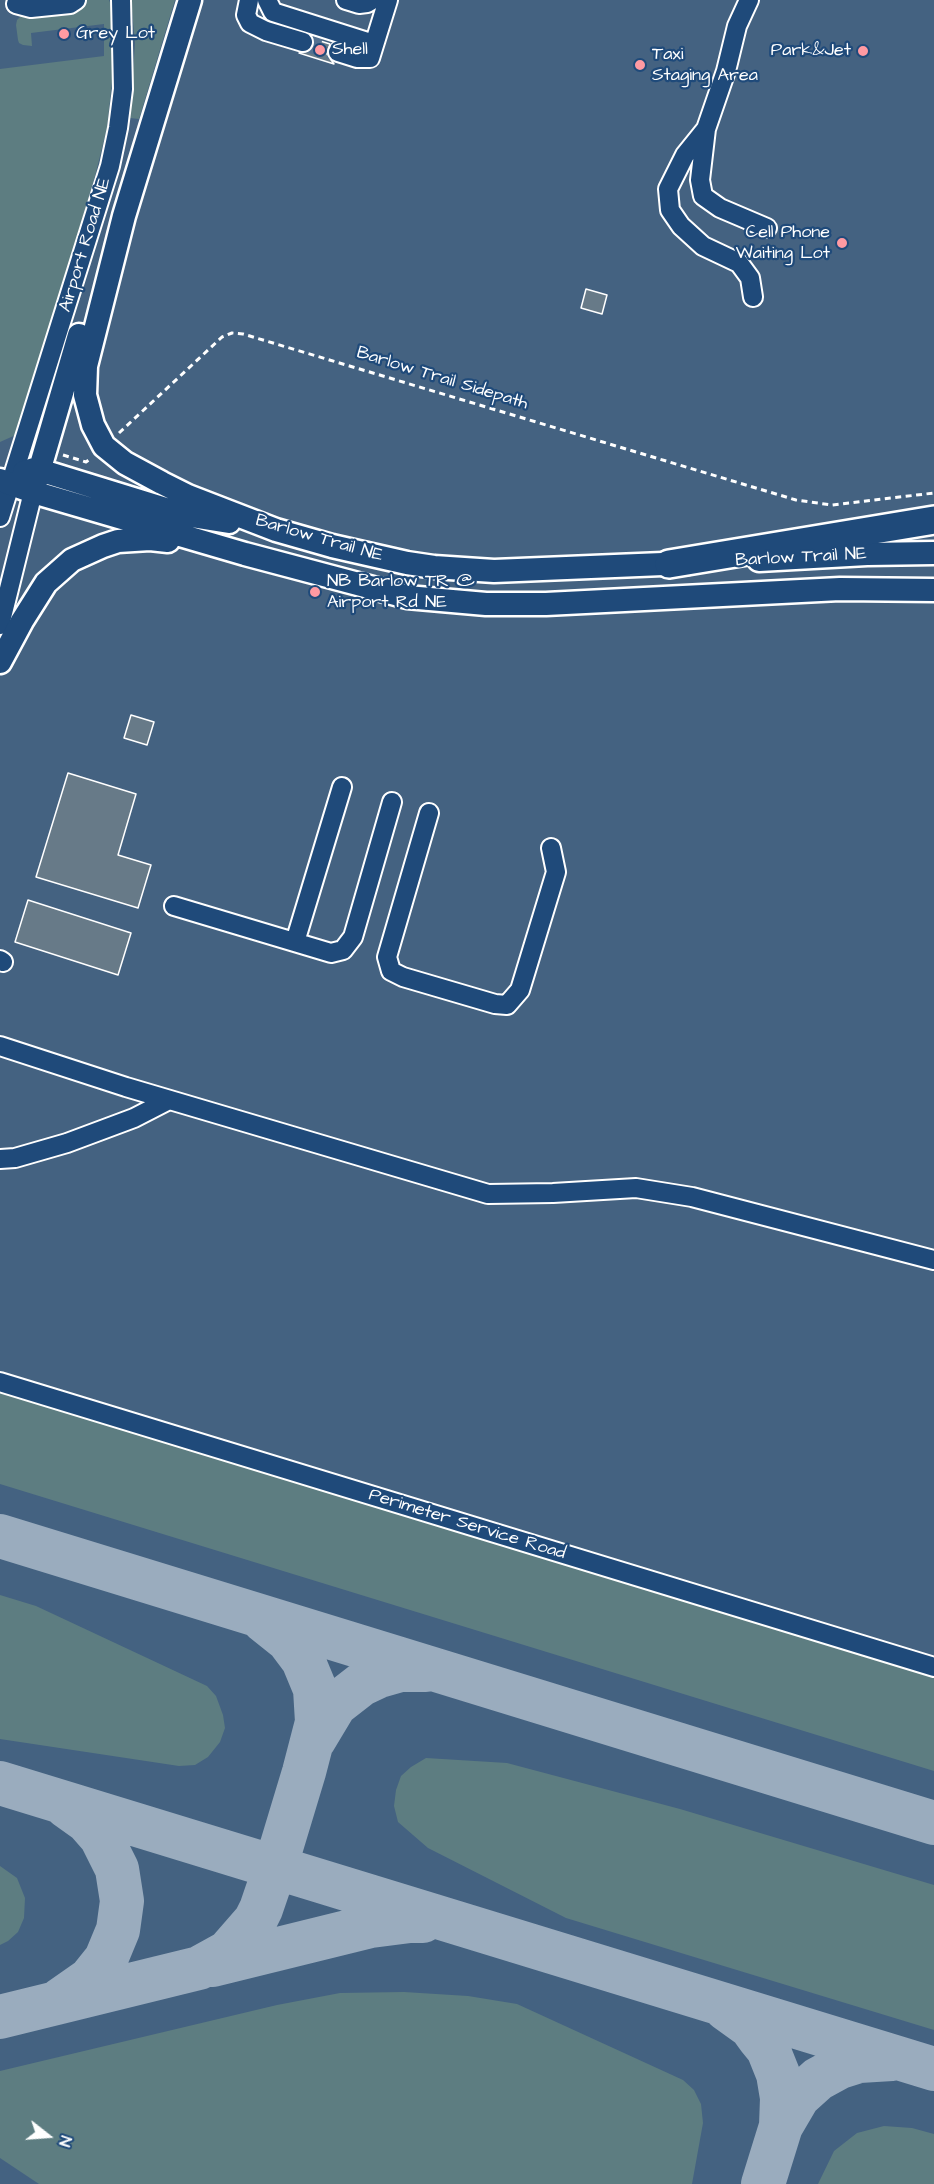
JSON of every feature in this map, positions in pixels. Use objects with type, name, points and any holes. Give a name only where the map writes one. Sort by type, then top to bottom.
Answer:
[{"type":"highway","points":[[669,564],[934,520]]},
{"type":"main road","name":"Airport Road NE","points":[[124,216],[190,0]]},
{"type":"main road","points":[[36,481],[85,315],[124,216]]},
{"type":"main road","name":"Barlow Trail NE","points":[[124,216],[86,366],[85,395],[98,436],[114,456],[188,496],[276,530],[367,555],[434,567],[494,571],[934,553]]},
{"type":"main road","points":[[6,481],[36,481],[185,515],[276,530]]},
{"type":"main road","name":"Barlow Trail NE","points":[[36,481],[245,554],[406,597],[448,602],[546,604],[840,589],[934,590]]},
{"type":"main road","points":[[0,652],[11,623],[45,583],[72,560],[103,546],[150,538],[245,554]]},
{"type":"main road","points":[[0,662],[11,623]]},
{"type":"street","points":[[13,3],[31,8],[70,4],[76,0]]},
{"type":"street","name":"Airport Road NE","points":[[0,517],[6,481],[110,166],[123,89],[121,0]]},
{"type":"street","points":[[249,0],[246,15],[250,23],[266,31],[303,42]]},
{"type":"street","points":[[267,0],[273,12],[372,51]]},
{"type":"street","points":[[346,0],[359,4],[372,0]]},
{"type":"street","points":[[338,52],[357,58],[372,51],[388,0]]},
{"type":"street","points":[[734,0],[737,26]]},
{"type":"street","points":[[749,0],[737,26],[726,71],[706,129],[700,180],[704,196],[720,208],[767,228]]},
{"type":"street","points":[[706,129],[685,155],[668,189],[670,210],[681,226],[703,246],[739,263],[750,278],[753,297]]},
{"type":"street","points":[[11,623],[36,481]]},
{"type":"street","points":[[295,942],[342,787]]},
{"type":"street","points":[[174,906],[331,953],[343,950],[353,937],[392,802]]},
{"type":"street","points":[[429,813],[387,957],[391,971],[403,977],[495,1004],[507,1005],[520,990],[556,872],[551,848]]},
{"type":"street","points":[[0,1046],[169,1100],[488,1194],[636,1188],[692,1197],[934,1260]]},
{"type":"street","points":[[0,1159],[15,1158],[67,1143],[134,1118],[169,1100]]},
{"type":"street","name":"Perimeter Service Road","points":[[0,1382],[934,1667]]},
{"type":"path","name":"Barlow Trail Sidepath","points":[[113,438],[222,338],[232,333],[254,337],[796,500],[832,505],[934,494]]},
{"type":"path","points":[[56,453],[86,462],[95,455]]},
{"type":"shaded area","points":[[0,0],[934,0],[934,2184],[0,2184]]},
{"type":"green space","points":[[87,0],[109,0],[111,5],[113,73],[107,128],[95,176],[18,434],[0,442],[0,69],[104,56],[104,24],[31,33],[32,46],[23,45],[18,40],[16,25],[17,20],[23,14],[80,5]]},
{"type":"green space","points":[[131,0],[175,0],[139,119],[130,118],[135,43]]},
{"type":"green space","points":[[0,1390],[934,1676],[934,1771],[0,1484]]},
{"type":"green space","points":[[0,1595],[36,1606],[207,1686],[216,1696],[223,1715],[225,1728],[220,1742],[208,1757],[195,1765],[179,1766],[0,1739]]},
{"type":"green space","points":[[426,1758],[507,1763],[680,1809],[934,1885],[934,2030],[566,1918],[428,1848],[398,1822],[394,1806],[401,1776]]},
{"type":"green space","points":[[0,1866],[17,1878],[25,1898],[24,1918],[18,1932],[0,1945]]},
{"type":"green space","points":[[404,1992],[468,1996],[517,2004],[683,2080],[694,2090],[701,2104],[703,2123],[692,2184],[39,2184],[0,2158],[0,2071],[277,2005],[340,1993]]},
{"type":"green space","points":[[884,2126],[912,2128],[934,2134],[934,2184],[818,2184],[834,2151],[857,2133]]},
{"type":"building","points":[[314,39],[330,44],[327,54],[334,64],[299,53],[311,50]]},
{"type":"building","points":[[586,289],[607,295],[602,314],[581,308]]},
{"type":"building","points":[[131,715],[154,722],[147,745],[124,738]]},
{"type":"building","points":[[68,773],[136,794],[118,855],[151,865],[138,908],[36,877]]},
{"type":"building","points":[[28,900],[131,933],[118,975],[15,942]]},
{"type":"taxiway","points":[[0,1536],[934,1823]]},
{"type":"taxiway","points":[[0,2017],[199,1968],[228,1952],[255,1921],[275,1868],[317,1722],[315,1689],[303,1660],[288,1640],[263,1620]]},
{"type":"taxiway","points":[[314,1740],[335,1705],[362,1684],[400,1670],[426,1670]]},
{"type":"taxiway","points":[[0,1783],[934,2069]]},
{"type":"taxiway","points":[[60,2000],[90,1979],[106,1959],[118,1930],[122,1901],[117,1869],[101,1837],[87,1821],[66,1806]]},
{"type":"taxiway","points":[[213,1965],[371,1926],[423,1921]]},
{"type":"taxiway","points":[[726,2009],[751,2027],[768,2049],[778,2074],[782,2098],[781,2126],[763,2184]]},
{"type":"taxiway","points":[[781,2126],[798,2097],[818,2079],[840,2067],[859,2061],[892,2059]]},
{"type":"tunnel","points":[[303,42],[338,52]]},
{"type":"place","name":"Grey Lot","points":[[64,34]]},
{"type":"place","name":"Shell","points":[[320,50]]},
{"type":"place","name":"Park&Jet","points":[[863,51]]},
{"type":"place","name":"Taxi Staging Area","points":[[640,65]]},
{"type":"place","name":"Cell Phone Waiting Lot","points":[[842,243]]},
{"type":"place","name":"NB Barlow TR @ Airport Rd NE","points":[[315,592]]}]
